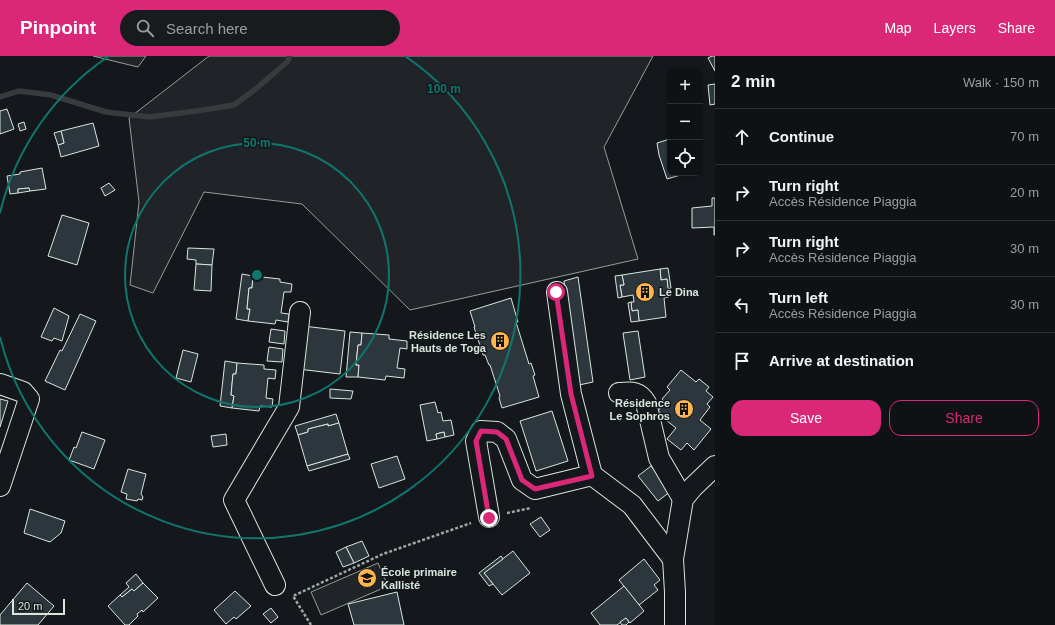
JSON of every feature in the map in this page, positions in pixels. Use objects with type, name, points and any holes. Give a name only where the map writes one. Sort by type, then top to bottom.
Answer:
[{"type":"street","points":[[556,292],[571,394],[592,476],[632,505],[674,559]]},
{"type":"street","points":[[275,585],[234,500],[289,407],[300,312]]},
{"type":"street","points":[[0,384],[23,392],[29,399],[0,486]]},
{"type":"street","points":[[619,393],[633,392],[642,396],[646,403],[659,458],[683,499]]},
{"type":"street","points":[[489,518],[476,441],[481,431],[497,432],[506,439],[522,480],[535,489],[592,476]]},
{"type":"street","points":[[675,625],[674,559],[683,499],[715,466]]},
{"type":"path","points":[[311,625],[293,596],[335,576]]},
{"type":"shaded area","points":[[93,56],[146,56],[138,67]]},
{"type":"shaded area","points":[[209,56],[653,56],[604,147],[638,259],[410,310],[302,204],[204,192],[153,293],[130,285],[139,202],[129,118]]},
{"type":"shaded area","points":[[378,563],[388,586],[321,615],[311,592]]},
{"type":"building","points":[[715,56],[715,71],[708,58]]},
{"type":"building","points":[[715,84],[715,104],[710,105],[708,85]]},
{"type":"building","points":[[7,109],[14,129],[0,134],[0,111]]},
{"type":"building","points":[[24,122],[26,129],[20,131],[18,124]]},
{"type":"building","points":[[93,123],[99,146],[61,157],[58,145],[64,143],[61,131]]},
{"type":"building","points":[[61,131],[64,143],[58,145],[54,133]]},
{"type":"building","points":[[667,140],[667,176],[677,176],[667,179],[659,155],[657,143]]},
{"type":"building","points":[[42,168],[46,189],[30,191],[29,188],[18,189],[18,193],[10,194],[7,176]]},
{"type":"building","points":[[109,183],[115,190],[105,196],[101,188]]},
{"type":"building","points":[[29,188],[30,191],[18,193],[18,189]]},
{"type":"building","points":[[712,198],[715,198],[715,235],[714,227],[692,228],[692,208],[712,206]]},
{"type":"building","points":[[62,215],[89,223],[77,265],[48,256]]},
{"type":"building","points":[[188,248],[214,249],[212,265],[196,264],[196,260],[187,259]]},
{"type":"building","points":[[196,264],[212,265],[211,291],[194,290]]},
{"type":"building","points":[[668,268],[671,288],[668,289],[667,279],[661,280],[660,269]]},
{"type":"building","name":"Le Dina","points":[[660,269],[661,280],[667,279],[669,297],[664,298],[666,317],[639,321],[638,310],[632,311],[631,302],[634,302],[633,295],[622,297],[620,285],[624,285],[622,275]]},
{"type":"building","points":[[242,274],[253,276],[252,288],[249,288],[247,309],[250,309],[248,321],[236,319]]},
{"type":"building","points":[[622,275],[624,285],[620,285],[622,297],[618,298],[615,276]]},
{"type":"building","points":[[253,276],[280,279],[280,282],[292,284],[291,292],[284,292],[281,313],[289,314],[288,322],[276,320],[275,324],[248,321],[250,309],[247,309],[249,288],[252,288]]},
{"type":"building","points":[[578,277],[593,382],[579,385],[564,281]]},
{"type":"building","name":"Résidence Les Hauts de Toga","points":[[511,298],[518,322],[516,322],[529,364],[531,363],[535,375],[533,376],[539,397],[502,408],[499,398],[500,396],[490,365],[485,355],[483,355],[470,311]]},
{"type":"building","points":[[631,302],[632,311],[638,310],[639,321],[631,322],[628,303]]},
{"type":"building","points":[[54,308],[69,316],[62,341],[54,338],[52,341],[41,337]]},
{"type":"building","points":[[80,314],[96,321],[65,390],[45,381]]},
{"type":"building","points":[[303,326],[345,331],[340,374],[298,369]]},
{"type":"building","points":[[271,329],[285,331],[284,344],[269,342]]},
{"type":"building","points":[[638,331],[645,377],[630,380],[623,333]]},
{"type":"building","points":[[350,332],[362,333],[361,345],[358,345],[356,365],[359,365],[358,377],[346,377]]},
{"type":"building","points":[[362,333],[389,335],[389,339],[407,341],[407,349],[400,348],[397,368],[405,369],[404,378],[386,376],[385,380],[358,377],[359,365],[356,365],[358,345],[361,345]]},
{"type":"building","points":[[269,347],[283,349],[282,362],[267,361]]},
{"type":"building","points":[[183,350],[198,354],[191,382],[176,378]]},
{"type":"building","points":[[225,361],[237,363],[236,374],[233,374],[231,395],[234,396],[232,408],[220,406]]},
{"type":"building","points":[[237,363],[264,365],[264,369],[276,370],[275,379],[268,378],[266,398],[273,399],[272,407],[260,406],[259,411],[232,408],[234,396],[231,395],[233,374],[236,374]]},
{"type":"building","name":"Résidence Le Sophros","points":[[681,370],[696,382],[699,379],[709,387],[706,391],[713,397],[707,404],[710,407],[700,420],[711,429],[694,450],[687,443],[681,450],[667,439],[676,428],[658,411],[665,402],[662,399],[670,390],[667,387]]},
{"type":"building","points":[[330,389],[353,391],[351,399],[330,398]]},
{"type":"building","points":[[0,399],[8,401],[0,427]]},
{"type":"building","points":[[435,402],[438,413],[441,412],[443,421],[451,420],[454,435],[445,437],[444,432],[436,434],[437,439],[427,441],[420,405]]},
{"type":"building","points":[[552,411],[568,461],[536,471],[520,421]]},
{"type":"building","points":[[336,414],[339,423],[308,429],[308,432],[298,435],[295,426]]},
{"type":"building","points":[[339,423],[348,454],[307,466],[298,435],[308,432],[308,429]]},
{"type":"building","points":[[82,432],[105,440],[94,469],[69,460],[74,447],[76,448]]},
{"type":"building","points":[[444,432],[445,437],[437,439],[436,434]]},
{"type":"building","points":[[226,434],[227,445],[213,447],[211,436]]},
{"type":"building","points":[[348,454],[350,459],[309,471],[307,466]]},
{"type":"building","points":[[397,456],[405,479],[379,488],[371,464]]},
{"type":"building","points":[[651,466],[671,491],[658,501],[638,476]]},
{"type":"building","points":[[128,469],[146,474],[141,494],[143,497],[142,500],[138,499],[137,501],[126,499],[127,494],[121,492]]},
{"type":"building","points":[[30,509],[65,521],[61,533],[50,542],[24,533]]},
{"type":"building","points":[[541,517],[550,530],[540,537],[530,524]]},
{"type":"building","points":[[362,541],[369,556],[354,563],[346,547]]},
{"type":"building","points":[[346,547],[354,563],[343,567],[336,552]]},
{"type":"building","points":[[513,551],[530,573],[502,595],[484,573]]},
{"type":"building","points":[[501,556],[503,559],[484,573],[493,584],[489,586],[479,573]]},
{"type":"building","points":[[644,559],[660,580],[654,585],[658,590],[639,605],[619,580]]},
{"type":"building","points":[[136,574],[143,583],[134,591],[132,589],[122,597],[120,595],[129,587],[126,583]]},
{"type":"building","points":[[27,583],[54,606],[38,625],[0,625],[0,615]]},
{"type":"building","points":[[143,583],[158,598],[143,612],[142,610],[137,614],[138,616],[129,625],[125,625],[108,606],[120,595],[122,597],[132,589],[134,591]]},
{"type":"building","points":[[624,586],[644,611],[630,623],[626,618],[617,625],[600,625],[591,613]]},
{"type":"building","points":[[235,591],[251,606],[236,619],[234,617],[226,624],[214,610]]},
{"type":"building","points":[[397,592],[404,625],[354,625],[348,604]]},
{"type":"building","points":[[271,608],[278,617],[271,623],[263,614]]},
{"type":"building","points":[[626,618],[629,622],[626,625],[622,625],[620,622]]},
{"type":"waterway","points":[[0,97],[19,91],[51,95],[106,112],[150,117],[196,111],[234,105],[257,88],[287,62],[290,56]]},
{"type":"place","name":"Le Dina","points":[[645,292]]},
{"type":"place","name":"Résidence Les Hauts de Toga","points":[[500,341]]},
{"type":"place","name":"Résidence Le Sophros","points":[[684,409]]},
{"type":"place","name":"École primaire Kallisté","points":[[367,578]]},
{"type":"route","points":[[489,518],[476,441],[481,431],[497,432],[506,439],[522,480],[535,489],[592,476],[571,394],[556,292]]}]
